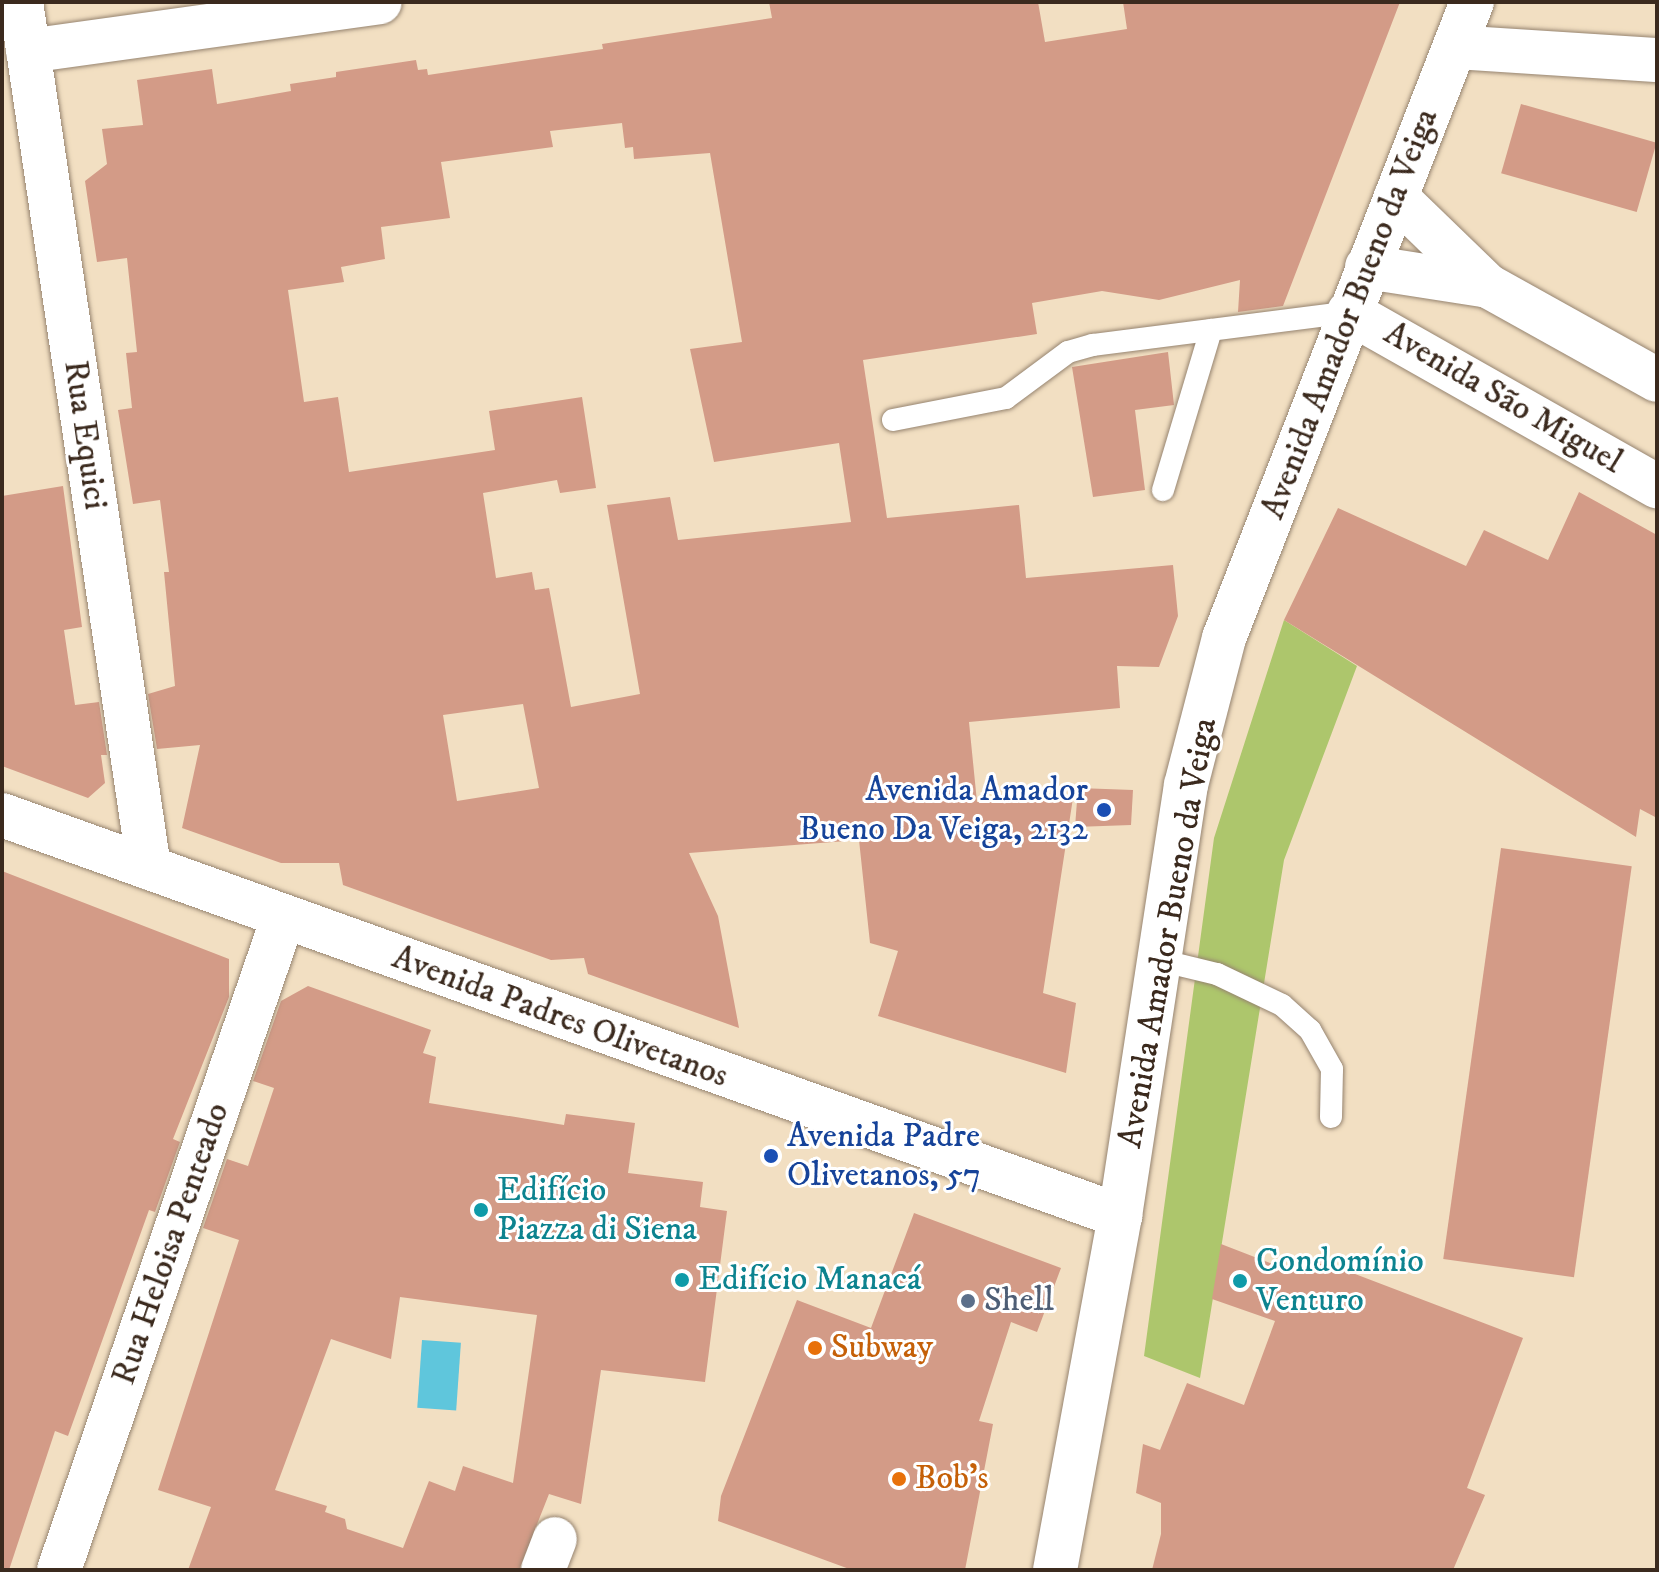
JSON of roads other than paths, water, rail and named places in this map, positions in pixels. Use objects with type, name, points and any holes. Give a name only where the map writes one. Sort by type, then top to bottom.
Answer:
[{"type":"street","name":"Rua Equici","points":[[21,2],[149,868]]},
{"type":"street","points":[[28,51],[380,2]]},
{"type":"street","name":"Avenida Amador Bueno da Veiga","points":[[1055,1570],[1120,1216],[1186,785],[1224,638],[1472,2]]},
{"type":"street","points":[[1455,47],[1657,60]]},
{"type":"street","name":"Avenida São Miguel","points":[[1396,197],[1488,286],[1657,380]]},
{"type":"street","name":"Avenida São Miguel","points":[[1367,267],[1488,286]]},
{"type":"street","name":"Avenida São Miguel","points":[[1349,312],[1657,486]]},
{"type":"street","name":"Avenida Padres Olivetanos","points":[[2,815],[1120,1216]]},
{"type":"street","name":"Rua Heloisa Penteado","points":[[59,1570],[283,918]]},
{"type":"lane","points":[[893,420],[1006,398],[1068,352],[1349,312]]},
{"type":"lane","points":[[1163,490],[1211,330]]},
{"type":"lane","points":[[1159,960],[1217,974],[1282,1005],[1310,1030],[1332,1069],[1331,1117]]},
{"type":"water","points":[[422,1340],[461,1343],[456,1411],[417,1408]]},
{"type":"place","name":"Avenida Amador Bueno Da Veiga, 2132","points":[[1104,810]]},
{"type":"place","name":"Avenida Padre Olivetanos, 57","points":[[771,1156]]},
{"type":"place","name":"Edifício Piazza di Siena","points":[[481,1210]]},
{"type":"place","name":"Edifício Manacá","points":[[682,1280]]},
{"type":"place","name":"Condomínio Venturo","points":[[1240,1281]]},
{"type":"place","name":"Shell","points":[[968,1301]]},
{"type":"place","name":"Subway","points":[[815,1348]]},
{"type":"place","name":"Bob's","points":[[899,1479]]}]
